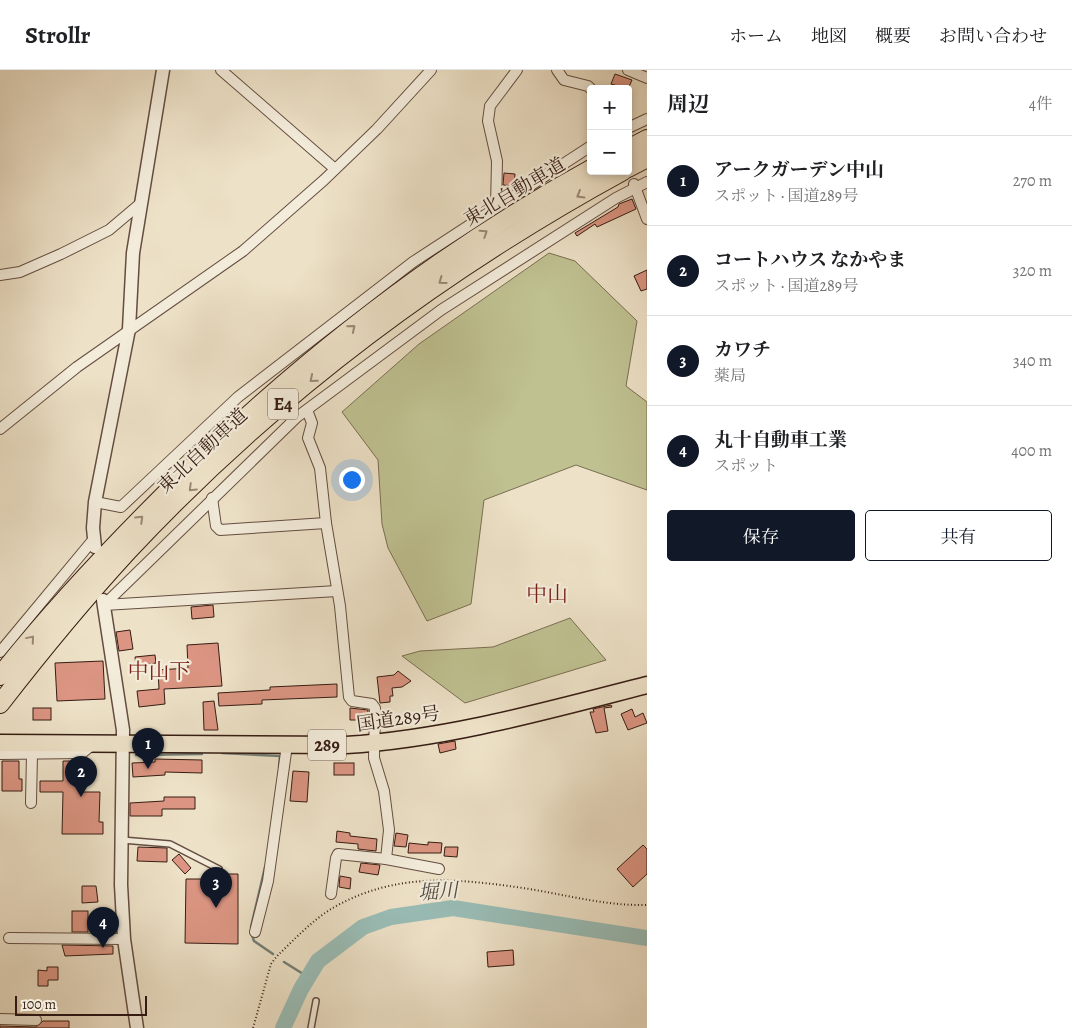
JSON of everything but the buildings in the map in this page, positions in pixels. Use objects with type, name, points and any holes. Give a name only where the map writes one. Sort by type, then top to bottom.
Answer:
[{"type":"highway","points":[[632,147],[647,139]]},
{"type":"highway","name":"東北自動車道","points":[[0,704],[81,604],[129,551],[262,422],[386,321],[452,274],[528,225],[630,178],[647,158]]},
{"type":"highway","name":"東北自動車道","points":[[0,676],[69,593],[116,542],[250,412],[397,293],[510,216],[587,171]]},
{"type":"highway","name":"国道289号","points":[[0,743],[92,745],[373,744],[398,741],[496,721],[647,685]]},
{"type":"street","points":[[0,652],[94,543],[95,502],[129,329],[133,253],[163,70]]},
{"type":"street","points":[[221,70],[335,169]]},
{"type":"street","points":[[0,430],[77,367],[243,251],[377,129],[431,70]]},
{"type":"street","points":[[496,207],[497,161],[488,121],[490,106],[517,70]]},
{"type":"street","points":[[557,70],[564,80],[587,86]]},
{"type":"street","points":[[628,70],[647,78]]},
{"type":"street","points":[[632,126],[647,118]]},
{"type":"street","points":[[95,502],[121,507],[238,396],[413,262],[587,149]]},
{"type":"street","points":[[630,178],[647,218]]},
{"type":"street","points":[[104,603],[271,440],[307,410],[441,310],[630,178],[647,182]]},
{"type":"street","points":[[0,275],[20,272],[62,254],[109,230],[141,203]]},
{"type":"street","points":[[307,410],[312,423],[308,438],[320,468],[326,523],[340,606],[349,696],[352,701],[372,704],[375,708],[374,758],[384,791],[388,830],[386,859]]},
{"type":"street","points":[[212,498],[216,526],[220,530],[326,523]]},
{"type":"street","points":[[104,603],[336,591]]},
{"type":"street","points":[[104,603],[123,730],[122,840],[124,939],[137,1028]]},
{"type":"street","points":[[0,754],[82,753],[92,745]]},
{"type":"street","points":[[255,932],[268,881],[287,745]]},
{"type":"street","points":[[31,803],[32,754]]},
{"type":"street","points":[[331,894],[338,854],[386,859],[439,869]]},
{"type":"street","points":[[9,938],[124,939]]},
{"type":"street","points":[[0,1019],[36,1020]]},
{"type":"lane","points":[[122,840],[170,844],[219,869]]},
{"type":"lane","points":[[310,1028],[316,1001]]},
{"type":"path","points":[[253,1028],[271,964],[277,956],[336,906],[373,890],[408,881],[427,880],[516,887],[618,905],[647,905]]},
{"type":"green space","points":[[549,253],[575,261],[637,321],[626,386],[647,402],[647,490],[576,465],[484,500],[471,604],[427,621],[388,548],[382,524],[378,460],[342,412],[419,344]]},
{"type":"green space","points":[[570,618],[606,660],[465,703],[402,656],[420,651],[493,647]]},
{"type":"waterway","points":[[222,753],[280,756],[279,767]]},
{"type":"waterway","points":[[136,755],[202,754]]},
{"type":"waterway","points":[[251,927],[265,867]]},
{"type":"waterway","name":"堀川","points":[[283,1028],[301,989],[318,961],[363,927],[391,917],[453,908],[647,938]]},
{"type":"waterway","points":[[252,935],[254,941],[273,954]]},
{"type":"waterway","points":[[284,962],[308,977]]},
{"type":"place","name":"アークガーデン中山","points":[[148,769]]},
{"type":"place","name":"コートハウス なかやま","points":[[81,797]]},
{"type":"place","name":"カワチ","points":[[216,908]]},
{"type":"place","name":"丸十自動車工業","points":[[103,948]]},
{"type":"district","name":"中山","points":[[547,594]]},
{"type":"district","name":"中山下","points":[[159,671]]}]
